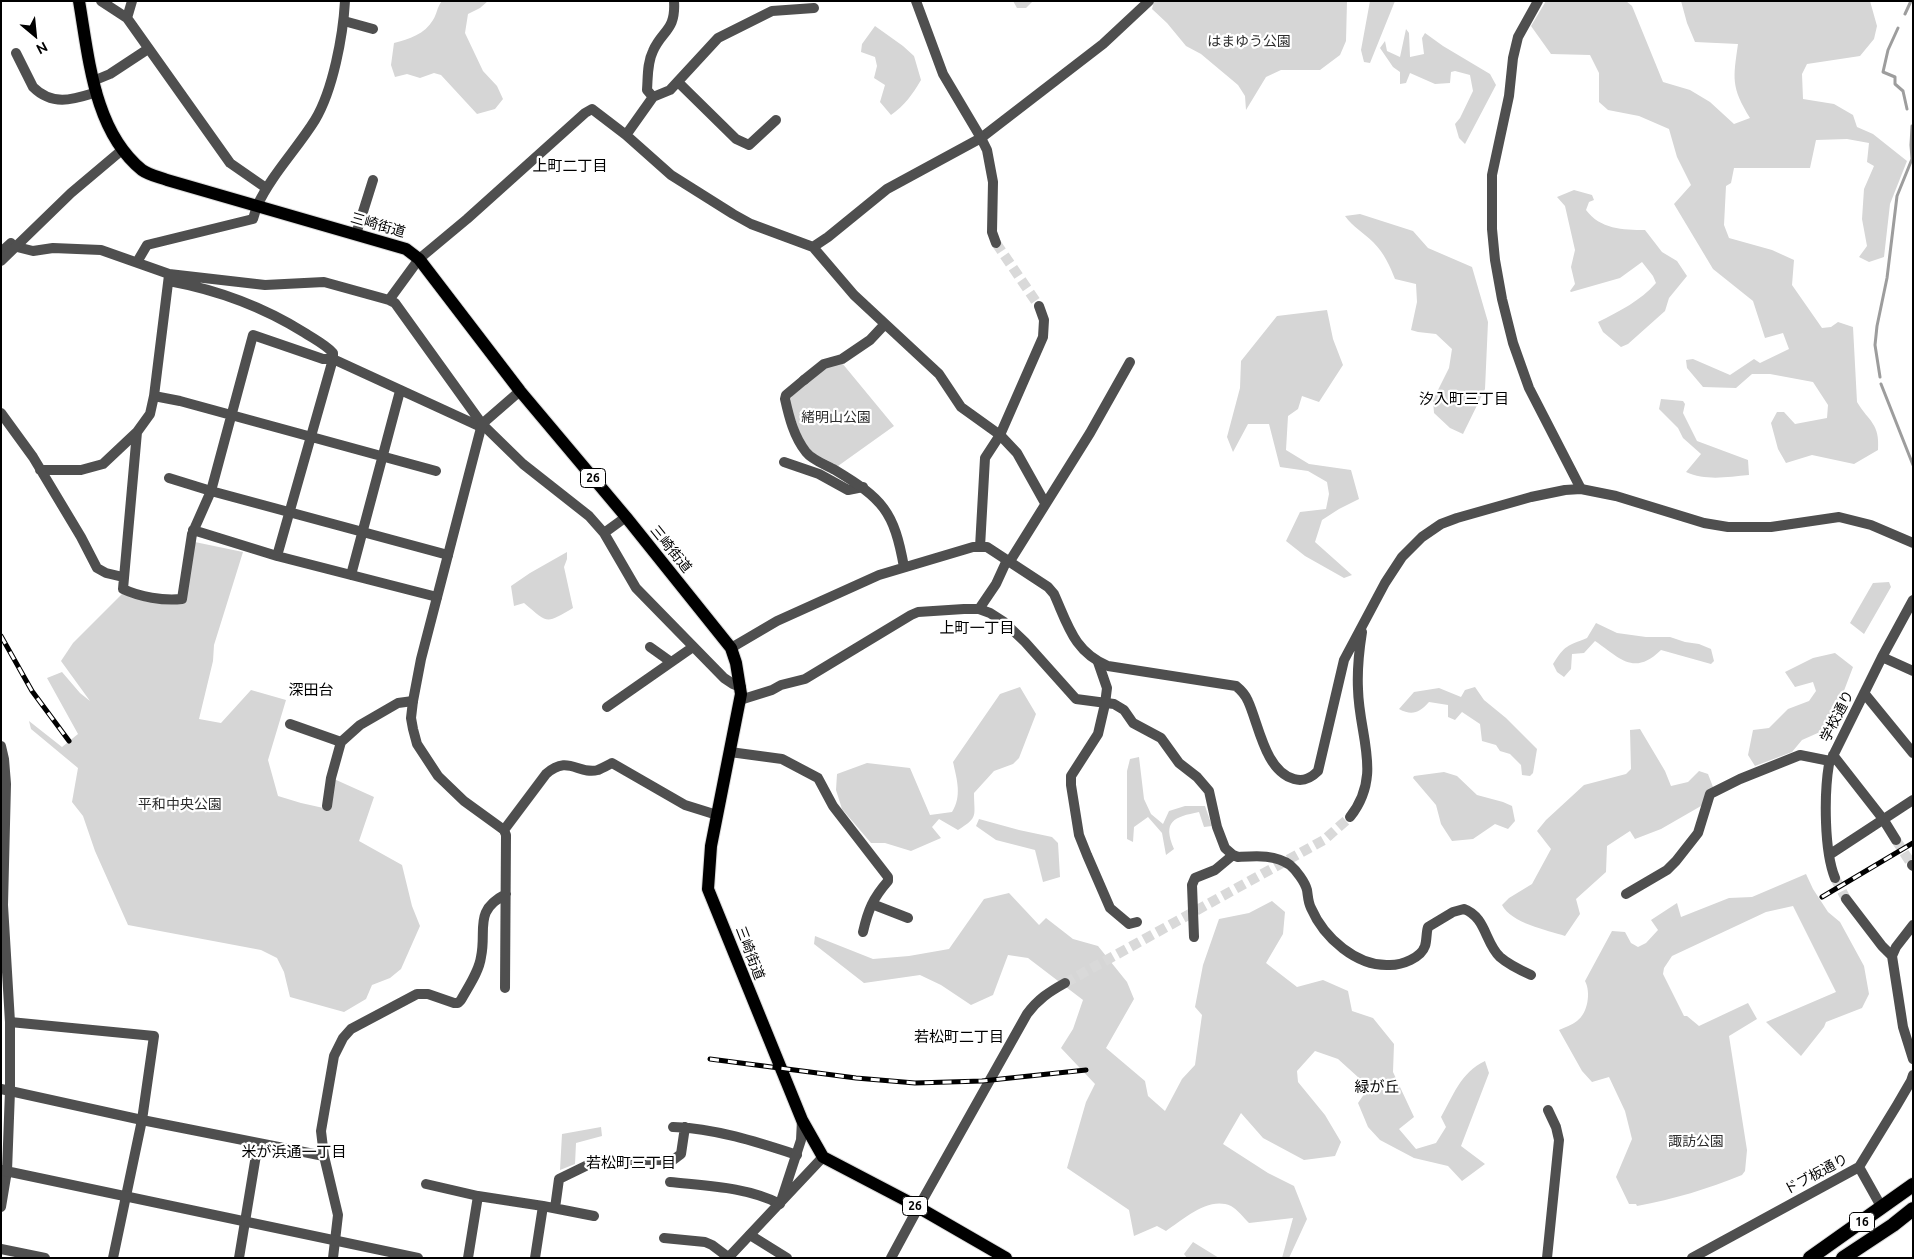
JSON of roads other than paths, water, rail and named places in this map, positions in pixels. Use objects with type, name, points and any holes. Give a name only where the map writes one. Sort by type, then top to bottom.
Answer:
[{"type":"highway","name":"16","points":[[1810,1258],[1913,1185]]},
{"type":"highway","name":"16","points":[[1843,1258],[1893,1225],[1913,1209]]},
{"type":"main road","name":"三崎街道","points":[[80,1],[95,87],[108,126],[122,150],[144,171],[172,182],[406,249],[419,259],[520,391],[626,517],[731,648],[741,687],[740,700],[718,815],[710,846],[708,889],[802,1120],[823,1157]]},
{"type":"main road","name":"26","points":[[823,1157],[1006,1258]]},
{"type":"street","points":[[101,1],[127,18],[230,163],[266,188]]},
{"type":"street","points":[[127,18],[132,1]]},
{"type":"street","points":[[137,262],[147,245],[253,219],[266,188],[304,138],[324,104],[335,66],[344,20],[345,1]]},
{"type":"street","points":[[653,98],[647,90],[649,61],[654,48],[669,29],[672,21],[674,1]]},
{"type":"street","points":[[916,1],[943,74],[981,138],[991,165],[993,182],[992,232],[996,243]]},
{"type":"street","points":[[813,247],[828,237],[870,200],[981,138],[1103,44],[1149,1]]},
{"type":"street","points":[[1538,1],[1518,37],[1513,58],[1509,96],[1492,175],[1492,229],[1502,299],[1513,343],[1529,388],[1581,490]]},
{"type":"street","points":[[626,135],[653,98],[670,90],[718,38],[772,11],[814,8]]},
{"type":"street","points":[[344,20],[373,29]]},
{"type":"street","points":[[16,53],[33,87],[56,99],[66,101],[95,87],[110,74],[148,49]]},
{"type":"street","points":[[678,82],[736,139],[749,145],[776,120]]},
{"type":"street","points":[[390,300],[419,259],[467,219],[585,113],[592,109],[626,135],[672,175],[733,214],[751,224],[813,247],[854,295],[939,374],[960,407],[1000,435],[1017,453],[1045,503]]},
{"type":"street","points":[[1,261],[14,245],[122,150]]},
{"type":"street","points":[[356,234],[373,180]]},
{"type":"street","points":[[1,252],[14,245],[33,251],[54,248],[101,250],[137,262],[169,277],[229,295],[268,312],[327,348],[333,354],[277,556]]},
{"type":"street","points":[[169,277],[265,285],[324,282],[395,303],[482,425],[523,464],[589,516],[604,533],[636,588],[724,678],[741,687]]},
{"type":"street","points":[[40,470],[81,470],[103,464],[136,432],[150,414],[169,277]]},
{"type":"street","points":[[980,547],[985,458],[1000,435],[1043,337],[1044,320],[1039,306]]},
{"type":"street","points":[[885,324],[870,340],[842,359],[824,364],[786,395],[784,399],[792,427],[806,453],[863,488],[890,516],[900,542],[904,567]]},
{"type":"street","points":[[136,432],[123,589],[132,593],[171,600],[182,599],[194,530],[212,491],[253,335],[323,359],[333,359],[400,391],[482,425]]},
{"type":"street","points":[[979,609],[1090,433],[1130,362]]},
{"type":"street","points":[[350,575],[400,391]]},
{"type":"street","points":[[506,988],[506,836],[504,830],[464,801],[438,776],[417,744],[412,729],[413,701],[421,659],[482,425],[520,391]]},
{"type":"street","points":[[154,396],[180,401],[436,471]]},
{"type":"street","points":[[1,413],[33,457],[81,537],[96,568],[106,574],[123,577]]},
{"type":"street","points":[[784,462],[819,474],[848,490],[863,488]]},
{"type":"street","points":[[169,478],[448,554]]},
{"type":"street","points":[[731,648],[777,621],[859,584],[904,567],[980,547],[987,548],[1009,560],[1048,587],[1054,594],[1080,647],[1089,657],[1098,662],[1108,666],[1236,686],[1247,699],[1268,753],[1276,768],[1290,778],[1305,780],[1312,777],[1318,771],[1344,660],[1364,622],[1385,583],[1402,557],[1422,537],[1441,524],[1530,497],[1565,490],[1581,490],[1616,496],[1704,522],[1728,527],[1771,527],[1838,517],[1871,525],[1913,543]]},
{"type":"street","points":[[604,533],[626,517]]},
{"type":"street","points":[[194,530],[277,556],[437,597]]},
{"type":"street","name":"学校通り","points":[[1835,878],[1829,855],[1826,792],[1831,758],[1913,600]]},
{"type":"street","points":[[740,700],[805,678],[918,612],[979,609],[990,613],[1004,622],[1026,642],[1076,699],[1114,704],[1124,710],[1133,723],[1161,738],[1179,763],[1197,777],[1209,791],[1217,827],[1225,848],[1238,857],[1276,858],[1289,865],[1304,884],[1310,908],[1317,920],[1339,945],[1351,955],[1379,966],[1397,965],[1422,952],[1428,927],[1453,912],[1464,909],[1478,917],[1500,957],[1514,967],[1531,975]]},
{"type":"street","points":[[1350,817],[1359,805],[1366,786],[1368,768],[1358,690],[1358,656],[1364,622]]},
{"type":"street","points":[[650,647],[671,662]]},
{"type":"street","points":[[607,707],[693,647]]},
{"type":"street","points":[[1882,657],[1913,671]]},
{"type":"street","points":[[1098,662],[1107,688],[1105,704],[1098,734],[1071,776],[1073,802],[1079,835],[1110,908],[1128,924],[1137,922]]},
{"type":"street","points":[[1864,693],[1913,752]]},
{"type":"street","points":[[327,806],[331,778],[341,742],[360,725],[398,703],[413,701]]},
{"type":"street","points":[[290,724],[341,742]]},
{"type":"street","points":[[1,746],[6,784],[2,905],[10,1022],[1,1207]]},
{"type":"street","points":[[730,752],[782,759],[818,778],[833,806],[888,877],[888,881],[878,892],[867,912],[864,932]]},
{"type":"street","points":[[1626,894],[1667,870],[1676,861],[1698,834],[1710,794],[1740,779],[1800,755],[1831,758],[1883,820],[1896,840]]},
{"type":"street","points":[[504,830],[546,774],[554,767],[572,765],[584,769],[597,770],[612,763],[685,805],[718,815]]},
{"type":"street","points":[[1829,855],[1913,800]]},
{"type":"street","points":[[1194,937],[1192,885],[1195,878],[1215,870],[1233,855]]},
{"type":"street","points":[[333,1258],[338,1215],[324,1156],[321,1131],[334,1056],[343,1038],[351,1029],[417,994],[428,994],[458,1003],[479,966],[482,956],[484,913],[498,898],[506,894]]},
{"type":"street","points":[[1846,899],[1882,946],[1892,956]]},
{"type":"street","points":[[872,904],[908,918]]},
{"type":"street","points":[[1913,925],[1896,947],[1892,956],[1904,1027],[1913,1059]]},
{"type":"street","points":[[890,1258],[1027,1014],[1036,1002],[1048,992],[1065,983]]},
{"type":"street","points":[[10,1022],[154,1036],[142,1120],[113,1258]]},
{"type":"street","name":"ドブ板通り","points":[[1692,1258],[1859,1167],[1912,1081],[1913,1075]]},
{"type":"street","points":[[6,1090],[142,1120],[324,1156]]},
{"type":"street","points":[[1547,1258],[1559,1140],[1556,1127],[1548,1110]]},
{"type":"street","points":[[780,1204],[802,1140],[802,1120]]},
{"type":"street","points":[[673,1127],[685,1127],[743,1139],[797,1155]]},
{"type":"street","points":[[555,1208],[558,1179],[598,1160],[673,1160],[681,1154],[685,1127]]},
{"type":"street","points":[[239,1258],[258,1143]]},
{"type":"street","points":[[664,1238],[705,1242],[712,1245],[728,1258],[823,1157]]},
{"type":"street","points":[[1859,1167],[1882,1208]]},
{"type":"street","points":[[4,1171],[418,1258]]},
{"type":"street","points":[[670,1182],[740,1190],[767,1197],[780,1204]]},
{"type":"street","points":[[426,1184],[478,1196],[594,1216]]},
{"type":"street","points":[[468,1258],[478,1196]]},
{"type":"street","points":[[535,1258],[543,1206]]},
{"type":"street","points":[[750,1235],[787,1258]]},
{"type":"street","points":[[1,1249],[45,1258]]},
{"type":"waterway","points":[[1905,14],[1911,1]]},
{"type":"waterway","points":[[1898,28],[1888,50],[1883,72],[1895,77],[1895,84],[1903,91],[1907,109]]},
{"type":"waterway","points":[[1880,377],[1875,345],[1877,326],[1887,278],[1897,196],[1912,159],[1912,126]]},
{"type":"waterway","points":[[1881,384],[1913,465]]},
{"type":"tunnel","points":[[996,243],[1039,306]]},
{"type":"tunnel","points":[[1065,983],[1324,840],[1350,817]]},
{"type":"tunnel","points":[[1896,840],[1912,865]]},
{"type":"tunnel","points":[[1835,878],[1846,899]]},
{"type":"railway","points":[[1,636],[32,691],[69,741]]},
{"type":"railway","points":[[1822,897],[1913,843]]},
{"type":"railway","points":[[710,1059],[856,1078],[915,1083],[982,1081],[1086,1070]]},
{"type":"district","name":"上町二丁目","points":[[570,166]]},
{"type":"district","name":"汐入町三丁目","points":[[1464,399]]},
{"type":"district","name":"上町一丁目","points":[[977,628]]},
{"type":"district","name":"深田台","points":[[311,690]]},
{"type":"district","name":"若松町二丁目","points":[[959,1037]]},
{"type":"district","name":"緑が丘","points":[[1377,1087]]},
{"type":"district","name":"米が浜通一丁目","points":[[294,1152]]},
{"type":"district","name":"若松町三丁目","points":[[631,1163]]},
{"type":"park label","name":"はまゆう公園","points":[[1249,41]]},
{"type":"park label","name":"緒明山公園","points":[[836,417]]},
{"type":"park label","name":"平和中央公園","points":[[180,804]]},
{"type":"park label","name":"諏訪公園","points":[[1696,1141]]}]
